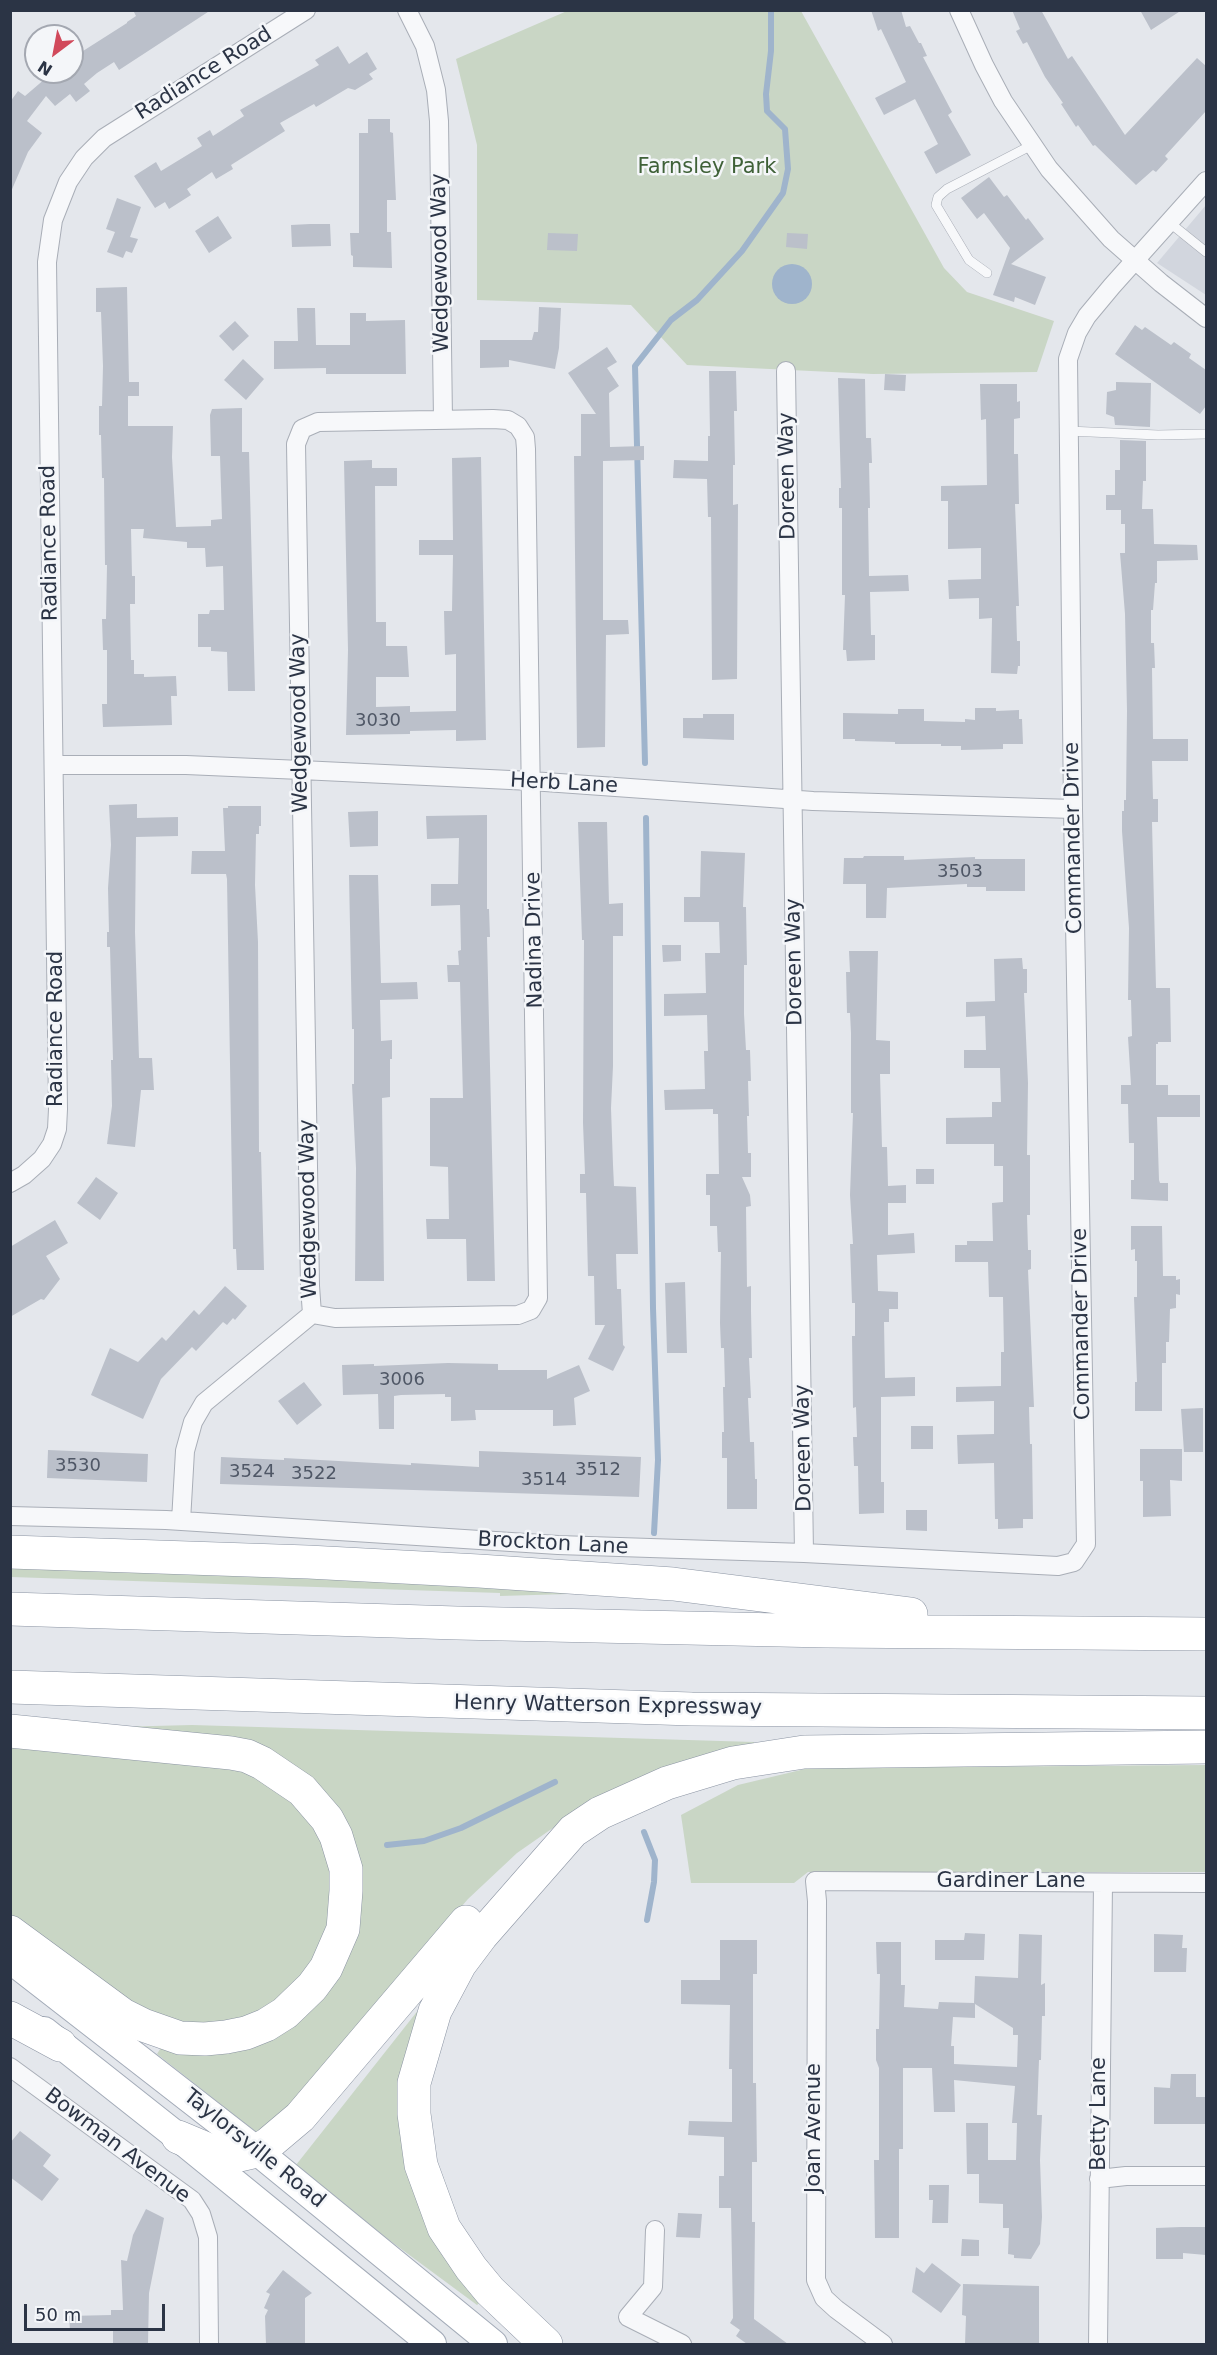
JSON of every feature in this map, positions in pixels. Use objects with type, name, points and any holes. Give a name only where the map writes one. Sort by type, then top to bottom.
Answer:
[{"type":"highway","points":[[10,1552],[342,1564],[674,1584],[1067,1634]]},
{"type":"highway","points":[[10,1609],[458,1623],[1067,1634],[1206,1634]]},
{"type":"highway","name":"Henry Watterson Expressway","points":[[10,1687],[692,1709],[1206,1713]]},
{"type":"highway","points":[[10,1731],[231,1753],[262,1762],[302,1790],[327,1819],[336,1836],[346,1869],[342,1929],[326,1968],[312,1987],[285,2013],[266,2025],[246,2033],[226,2037],[205,2039],[180,2037],[143,2025],[123,2015],[10,1932]]},
{"type":"highway","points":[[546,2344],[490,2291],[444,2228],[420,2165],[414,2114],[414,2083],[435,2011],[460,1964],[481,1936],[573,1831],[600,1813],[667,1783],[742,1762],[804,1752],[1206,1747]]},
{"type":"highway","points":[[178,2137],[208,2150],[225,2154],[240,2155],[257,2151],[300,2116],[471,1916],[498,1889],[548,1861]]},
{"type":"highway","points":[[10,2018],[60,2045]]},
{"type":"main road","name":"Taylorsville Road","points":[[10,1959],[257,2151],[493,2344]]},
{"type":"main road","name":"Taylorsville Road","points":[[10,2005],[178,2137],[432,2344]]},
{"type":"street","name":"Radiance Road","points":[[10,1183],[24,1175],[42,1159],[52,1144],[57,1129],[58,1109],[47,274],[48,241],[53,220],[68,182],[84,158],[104,138],[306,10]]},
{"type":"street","name":"Wedgewood Way","points":[[181,1521],[185,1451],[193,1422],[204,1403],[312,1314],[296,444],[302,429],[318,423],[443,420],[439,121],[436,90],[425,46],[407,10]]},
{"type":"street","points":[[959,10],[984,65],[1049,169],[1105,232],[1161,283],[1206,318]]},
{"type":"street","name":"Commander Drive","points":[[1086,1544],[1073,809],[1068,359],[1086,316],[1206,181]]},
{"type":"street","name":"Doreen Way","points":[[786,371],[804,1553]]},
{"type":"street","name":"Nadina Drive","points":[[312,1314],[335,1318],[518,1315],[531,1310],[538,1298],[525,437],[518,426],[508,420],[443,420]]},
{"type":"street","name":"Herb Lane","points":[[54,765],[186,765],[531,781],[792,798],[1073,809]]},
{"type":"street","name":"Brockton Lane","points":[[10,1516],[181,1521],[513,1543],[804,1553],[1058,1566],[1074,1562],[1086,1544]]},
{"type":"street","name":"Gardiner Lane","points":[[815,1881],[1206,1883]]},
{"type":"street","name":"Joan Avenue","points":[[815,1881],[817,1900],[816,2280],[824,2298],[883,2344]]},
{"type":"street","name":"Betty Lane","points":[[1098,2344],[1103,1883]]},
{"type":"street","name":"Bowman Avenue","points":[[10,2067],[192,2200],[201,2214],[208,2238],[209,2344]]},
{"type":"street","points":[[1099,2179],[1126,2176],[1206,2176]]},
{"type":"street","points":[[655,2230],[652,2287],[628,2318],[682,2344]]},
{"type":"lane","points":[[987,273],[969,260],[936,206],[938,197],[947,189],[1032,145]]},
{"type":"lane","points":[[1170,223],[1206,252]]},
{"type":"lane","points":[[1068,431],[1158,435],[1206,434]]},
{"type":"shaded area","points":[[1206,205],[1206,295],[1157,263]]},
{"type":"green space","name":"Farnsley Park","points":[[567,11],[801,11],[944,268],[967,292],[1054,321],[1037,372],[873,374],[687,365],[631,305],[477,300],[477,145],[456,59]]},
{"type":"green space","points":[[11,1563],[603,1593],[500,1596],[500,1593],[11,1577]]},
{"type":"green space","points":[[192,1725],[754,1742],[754,1746],[573,1814],[517,1853],[468,1899],[262,2137],[157,2054],[162,2046],[192,2050],[344,1959],[322,1796],[114,1727]]},
{"type":"green space","points":[[11,1744],[238,1769],[256,1775],[302,1808],[326,1846],[335,1904],[318,1960],[260,2014],[201,2027],[152,2017],[11,1919]]},
{"type":"green space","points":[[1206,1765],[1206,1872],[808,1872],[794,1883],[691,1883],[681,1815],[738,1785],[809,1768]]},
{"type":"green space","points":[[423,2004],[408,2069],[480,2302],[477,2305],[385,2237],[296,2165]]},
{"type":"water","points":[[792,264],[806,270],[812,284],[806,298],[792,304],[778,298],[772,284],[778,270]]},
{"type":"building","points":[[133,10],[211,10],[119,70],[114,62],[84,84],[84,50],[136,16]]},
{"type":"building","points":[[871,10],[901,10],[906,27],[910,26],[921,43],[927,56],[923,57],[952,112],[948,115],[971,155],[936,174],[924,152],[938,144],[915,99],[884,115],[875,98],[906,82],[881,29],[878,31]]},
{"type":"building","points":[[1012,10],[1041,10],[1068,59],[1072,56],[1125,135],[1197,58],[1206,66],[1206,111],[1165,156],[1168,159],[1156,172],[1153,170],[1136,185],[1095,145],[1093,146],[1078,125],[1076,127],[1045,77],[1027,42],[1023,44],[1016,31],[1020,29]]},
{"type":"building","points":[[1140,10],[1182,10],[1151,30]]},
{"type":"building","points":[[338,46],[349,64],[367,52],[377,69],[369,74],[373,79],[355,90],[348,88],[316,107],[314,104],[280,123],[285,131],[231,165],[233,169],[216,179],[212,172],[187,189],[191,195],[169,209],[165,202],[155,208],[134,176],[156,162],[161,171],[202,146],[197,138],[210,130],[213,136],[244,116],[240,110],[319,65],[315,60]]},
{"type":"building","points":[[39,84],[84,84],[90,91],[76,102],[70,94],[55,106],[46,96],[27,121],[42,133],[28,152],[10,194],[10,102],[18,91],[25,96]]},
{"type":"building","points":[[368,119],[390,119],[390,132],[393,133],[396,200],[387,200],[387,232],[391,232],[392,268],[353,267],[353,256],[351,255],[350,233],[359,233],[359,133],[368,133]]},
{"type":"building","points":[[989,177],[1004,197],[1007,195],[1044,239],[1011,264],[1046,277],[1035,305],[1015,297],[1014,302],[993,295],[1010,248],[984,213],[977,219],[961,198]]},
{"type":"building","points":[[117,198],[141,207],[130,237],[138,239],[132,253],[126,251],[123,258],[107,252],[115,232],[106,229]]},
{"type":"building","points":[[218,216],[232,238],[209,253],[195,231]]},
{"type":"building","points":[[330,224],[331,246],[292,247],[291,225]]},
{"type":"building","points":[[548,233],[578,234],[577,251],[547,250]]},
{"type":"building","points":[[787,233],[808,234],[807,249],[786,247]]},
{"type":"building","points":[[127,287],[129,382],[139,382],[139,396],[128,396],[128,426],[173,426],[172,457],[176,527],[211,526],[211,520],[222,519],[220,456],[211,456],[210,415],[212,409],[242,408],[242,452],[249,452],[255,691],[228,691],[227,652],[211,651],[211,647],[198,647],[198,614],[209,614],[210,610],[224,610],[223,566],[206,567],[205,548],[187,548],[187,542],[143,538],[144,529],[131,529],[132,576],[135,576],[135,604],[130,604],[131,660],[134,660],[134,674],[144,674],[144,677],[176,676],[177,696],[171,696],[172,725],[103,727],[102,704],[107,704],[107,650],[103,650],[102,619],[106,619],[107,565],[105,565],[104,478],[102,478],[101,435],[99,435],[103,366],[101,312],[96,312],[96,288]]},
{"type":"building","points":[[539,307],[561,308],[559,348],[555,369],[509,360],[509,367],[480,368],[480,340],[532,340],[534,332],[538,332]]},
{"type":"building","points":[[297,308],[315,308],[316,345],[350,345],[350,313],[366,313],[366,321],[405,320],[406,374],[326,374],[326,368],[274,369],[274,341],[298,341]]},
{"type":"building","points":[[235,321],[249,336],[233,351],[219,336]]},
{"type":"building","points":[[1135,325],[1142,330],[1145,327],[1171,345],[1174,342],[1191,354],[1189,358],[1206,370],[1206,406],[1200,414],[1115,354]]},
{"type":"building","points":[[607,347],[617,362],[607,368],[619,386],[609,393],[610,447],[644,446],[644,460],[603,461],[603,620],[628,620],[629,634],[606,635],[605,747],[577,748],[574,456],[581,456],[581,414],[596,414],[568,373]]},
{"type":"building","points":[[243,359],[264,379],[246,400],[224,380]]},
{"type":"building","points":[[709,371],[736,371],[737,411],[734,411],[733,505],[738,504],[737,679],[712,680],[711,517],[708,517],[707,479],[673,478],[674,460],[708,461]]},
{"type":"building","points":[[885,374],[906,375],[905,391],[884,390]]},
{"type":"building","points":[[838,378],[865,379],[866,438],[871,438],[872,463],[869,463],[869,576],[908,575],[909,591],[870,592],[871,635],[875,635],[875,660],[847,661],[846,650],[843,650],[845,595],[842,595],[842,508],[839,508],[839,488],[841,488]]},
{"type":"building","points":[[1116,382],[1151,383],[1150,427],[1115,425],[1114,417],[1106,414],[1107,392],[1116,390]]},
{"type":"building","points":[[980,384],[1017,384],[1017,402],[1020,401],[1020,418],[1014,419],[1014,454],[1018,454],[1019,504],[1015,504],[1019,606],[1016,606],[1017,641],[1020,641],[1020,666],[1018,666],[1017,674],[991,673],[992,618],[979,619],[979,598],[949,599],[948,580],[981,579],[981,548],[948,549],[948,501],[941,501],[941,486],[987,485],[986,419],[981,420]]},
{"type":"building","points":[[1120,440],[1146,441],[1146,481],[1143,481],[1142,509],[1153,509],[1154,544],[1197,545],[1198,560],[1157,561],[1157,583],[1155,583],[1153,610],[1151,610],[1151,643],[1154,643],[1155,668],[1152,668],[1153,739],[1188,739],[1188,761],[1152,761],[1153,799],[1158,799],[1158,822],[1152,822],[1156,988],[1170,988],[1171,1042],[1156,1044],[1156,1085],[1168,1085],[1168,1095],[1200,1095],[1200,1117],[1157,1117],[1159,1180],[1160,1183],[1168,1183],[1168,1201],[1131,1199],[1131,1180],[1134,1180],[1134,1143],[1129,1143],[1128,1104],[1121,1104],[1121,1085],[1131,1085],[1128,1037],[1132,1036],[1131,1000],[1128,1000],[1129,928],[1122,831],[1122,811],[1124,811],[1124,800],[1126,800],[1127,711],[1125,614],[1120,553],[1125,553],[1125,524],[1121,524],[1121,510],[1106,510],[1106,495],[1115,495],[1115,470],[1120,470]]},
{"type":"building","points":[[481,457],[486,740],[456,741],[456,730],[410,731],[410,734],[346,735],[348,650],[344,461],[372,460],[372,468],[397,468],[397,486],[375,486],[376,622],[386,622],[386,646],[407,646],[409,677],[376,677],[376,707],[410,706],[410,712],[456,711],[456,654],[445,655],[444,611],[452,611],[453,555],[419,555],[419,540],[453,540],[452,458]]},
{"type":"building","points":[[975,708],[996,708],[996,711],[1019,710],[1019,719],[1022,719],[1023,744],[1003,744],[1003,749],[961,750],[961,746],[941,746],[941,744],[895,744],[895,742],[843,739],[843,713],[898,714],[898,709],[924,709],[924,721],[965,722],[965,719],[975,720]]},
{"type":"building","points":[[703,714],[734,714],[734,740],[683,738],[683,718],[703,718]]},
{"type":"building","points":[[137,804],[137,818],[178,817],[178,836],[136,837],[135,932],[139,1058],[152,1058],[154,1090],[141,1090],[135,1147],[107,1144],[112,1106],[111,1060],[113,1060],[110,947],[107,947],[107,932],[109,932],[108,888],[111,845],[109,805]]},
{"type":"building","points":[[228,806],[261,806],[261,826],[259,826],[259,834],[256,834],[255,885],[258,942],[259,1152],[261,1152],[264,1270],[237,1270],[236,1249],[233,1249],[227,879],[226,874],[191,874],[192,851],[225,851],[223,808],[228,808]]},
{"type":"building","points":[[378,811],[378,846],[350,847],[348,812]]},
{"type":"building","points":[[487,815],[487,909],[489,909],[490,937],[487,937],[495,1281],[467,1281],[466,1239],[427,1239],[426,1219],[449,1219],[448,1167],[430,1166],[430,1098],[463,1098],[460,982],[448,982],[447,965],[459,965],[460,905],[431,906],[431,884],[458,884],[459,838],[427,839],[426,816]]},
{"type":"building","points":[[578,822],[607,822],[609,904],[623,903],[623,936],[613,936],[611,1108],[613,1165],[614,1186],[636,1187],[638,1254],[616,1254],[617,1289],[621,1289],[623,1345],[625,1347],[613,1371],[588,1359],[605,1325],[595,1325],[594,1276],[588,1276],[586,1193],[580,1193],[580,1174],[585,1174],[584,940],[582,940]]},
{"type":"building","points":[[701,851],[745,853],[743,907],[746,907],[747,965],[744,965],[744,1014],[746,1050],[750,1050],[751,1081],[748,1081],[749,1116],[747,1116],[751,1177],[742,1177],[750,1195],[751,1206],[746,1207],[747,1287],[751,1286],[752,1358],[749,1358],[751,1398],[748,1398],[750,1442],[754,1442],[755,1479],[757,1479],[757,1509],[727,1509],[727,1458],[722,1458],[723,1387],[725,1387],[724,1348],[721,1348],[720,1323],[721,1252],[718,1252],[717,1226],[710,1226],[710,1195],[706,1195],[706,1174],[719,1174],[718,1114],[713,1114],[713,1109],[665,1110],[664,1090],[705,1089],[704,1051],[708,1051],[707,1015],[664,1016],[664,994],[706,993],[705,953],[720,953],[719,922],[684,922],[684,897],[700,897]]},
{"type":"building","points":[[864,856],[904,856],[904,860],[975,857],[975,859],[1025,859],[1025,891],[986,891],[986,887],[967,887],[967,884],[887,888],[886,918],[866,918],[866,884],[843,884],[844,858],[863,858]]},
{"type":"building","points":[[349,875],[378,875],[381,983],[417,982],[418,999],[380,1000],[381,1041],[392,1040],[390,1097],[382,1098],[384,1281],[355,1281],[356,1168],[352,1084],[354,1084],[354,1029],[352,1029]]},
{"type":"building","points":[[662,945],[681,945],[681,961],[663,962]]},
{"type":"building","points":[[849,951],[878,951],[876,1040],[890,1041],[890,1074],[880,1074],[882,1147],[887,1147],[888,1186],[906,1185],[906,1203],[888,1203],[888,1235],[914,1233],[915,1253],[877,1255],[878,1291],[898,1292],[898,1309],[889,1309],[889,1322],[884,1322],[885,1378],[915,1377],[915,1396],[881,1397],[881,1482],[884,1482],[884,1513],[859,1514],[858,1466],[854,1466],[853,1437],[857,1437],[856,1407],[853,1408],[852,1336],[855,1336],[855,1303],[852,1303],[850,1244],[853,1244],[850,1195],[853,1113],[851,1113],[850,1013],[847,1013],[846,972],[850,972]]},
{"type":"building","points":[[1022,958],[1023,969],[1027,969],[1027,993],[1024,993],[1028,1083],[1027,1155],[1030,1155],[1030,1215],[1027,1215],[1028,1250],[1031,1250],[1031,1269],[1028,1270],[1034,1407],[1029,1407],[1033,1519],[1023,1519],[1023,1528],[998,1529],[998,1519],[995,1519],[994,1463],[958,1464],[957,1435],[994,1434],[994,1401],[956,1402],[956,1387],[1001,1386],[1001,1352],[1004,1352],[1003,1297],[989,1297],[988,1262],[955,1262],[955,1245],[967,1245],[967,1241],[993,1241],[992,1203],[1003,1202],[1003,1166],[994,1166],[994,1144],[946,1144],[946,1118],[992,1117],[992,1102],[1001,1102],[1000,1068],[964,1068],[964,1050],[986,1050],[985,1016],[966,1017],[966,1002],[995,1001],[994,959]]},
{"type":"building","points":[[916,1169],[934,1169],[934,1184],[916,1184]]},
{"type":"building","points":[[96,1177],[118,1193],[100,1220],[77,1203]]},
{"type":"building","points":[[55,1220],[68,1243],[46,1256],[60,1279],[44,1300],[41,1299],[10,1317],[10,1247]]},
{"type":"building","points":[[1131,1226],[1162,1226],[1163,1276],[1176,1276],[1176,1280],[1180,1279],[1180,1295],[1176,1294],[1176,1308],[1170,1309],[1166,1363],[1162,1363],[1162,1411],[1135,1411],[1135,1382],[1137,1382],[1134,1297],[1137,1297],[1137,1261],[1135,1261],[1135,1249],[1131,1250]]},
{"type":"building","points":[[685,1282],[687,1353],[667,1353],[665,1283]]},
{"type":"building","points":[[225,1286],[247,1306],[235,1320],[233,1318],[227,1325],[223,1322],[196,1351],[192,1347],[161,1379],[143,1419],[91,1395],[110,1348],[138,1362],[162,1337],[166,1341],[194,1310],[199,1315]]},
{"type":"building","points":[[498,1364],[498,1370],[547,1370],[547,1379],[579,1365],[590,1391],[574,1398],[576,1425],[553,1426],[553,1410],[475,1410],[476,1420],[451,1421],[451,1397],[445,1397],[445,1394],[394,1396],[394,1429],[379,1429],[378,1394],[343,1395],[342,1365]]},
{"type":"building","points":[[304,1382],[322,1405],[297,1425],[278,1401]]},
{"type":"building","points":[[1203,1408],[1203,1452],[1184,1452],[1181,1409]]},
{"type":"building","points":[[911,1426],[933,1426],[933,1449],[911,1449]]},
{"type":"building","points":[[1140,1449],[1182,1449],[1182,1481],[1170,1480],[1171,1516],[1143,1517]]},
{"type":"building","points":[[48,1450],[148,1454],[147,1482],[47,1478]]},
{"type":"building","points":[[479,1451],[641,1457],[639,1497],[220,1484],[221,1457],[479,1467]]},
{"type":"building","points":[[906,1510],[927,1510],[927,1531],[906,1530]]},
{"type":"building","points":[[965,1933],[985,1934],[984,1960],[935,1960],[935,1940],[964,1940]]},
{"type":"building","points":[[1019,1934],[1042,1935],[1041,1985],[1045,1983],[1045,2016],[1042,2016],[1037,2115],[1042,2115],[1040,2244],[1031,2259],[1014,2258],[1014,2255],[1008,2254],[1009,2228],[1003,2228],[1003,2204],[979,2203],[979,2174],[967,2174],[966,2123],[988,2123],[988,2160],[1016,2160],[1017,2123],[1012,2123],[1015,2086],[954,2080],[955,2112],[934,2112],[932,2068],[903,2068],[903,2149],[899,2149],[899,2238],[875,2238],[874,2160],[879,2160],[879,2068],[876,2060],[876,2029],[879,2029],[880,1974],[877,1974],[876,1942],[901,1942],[901,1985],[905,1985],[904,2007],[938,2009],[939,2002],[974,2003],[975,1976],[1018,1978]],"holes":[[[975,2004],[1013,2028],[1013,2035],[1018,2035],[1017,2067],[954,2064],[954,2046],[951,2046],[953,2017],[975,2018]]]},
{"type":"building","points":[[1154,1934],[1183,1935],[1182,1948],[1187,1948],[1186,1972],[1154,1972]]},
{"type":"building","points":[[720,1940],[757,1940],[757,1974],[753,1974],[753,2083],[756,2083],[757,2162],[752,2162],[752,2222],[755,2222],[754,2319],[788,2344],[747,2344],[736,2336],[740,2330],[730,2323],[733,2318],[731,2208],[719,2208],[719,2176],[724,2176],[724,2137],[688,2135],[689,2121],[732,2122],[732,2069],[729,2069],[730,2005],[681,2004],[681,1980],[720,1980]]},
{"type":"building","points":[[1171,2074],[1196,2074],[1196,2097],[1206,2097],[1206,2124],[1154,2124],[1154,2087],[1170,2088]]},
{"type":"building","points":[[20,2131],[51,2155],[43,2166],[59,2179],[42,2201],[10,2177],[10,2143]]},
{"type":"building","points":[[929,2185],[949,2185],[948,2223],[932,2223],[933,2200],[929,2200]]},
{"type":"building","points":[[146,2209],[164,2218],[149,2293],[148,2344],[113,2344],[113,2330],[70,2331],[69,2316],[111,2315],[111,2310],[123,2310],[121,2260],[127,2261],[133,2235]]},
{"type":"building","points":[[678,2213],[702,2214],[700,2238],[676,2237]]},
{"type":"building","points":[[1206,2227],[1206,2255],[1183,2253],[1183,2259],[1156,2259],[1156,2228]]},
{"type":"building","points":[[962,2239],[979,2240],[979,2256],[961,2256]]},
{"type":"building","points":[[932,2263],[961,2285],[941,2313],[912,2292],[916,2267],[924,2273]]},
{"type":"building","points":[[283,2270],[312,2293],[305,2298],[305,2344],[266,2344],[265,2316],[268,2310],[264,2308],[270,2294],[266,2292]]},
{"type":"building","points":[[963,2284],[1039,2286],[1039,2344],[965,2344],[966,2316],[962,2315]]},
{"type":"waterway","points":[[645,763],[635,366],[671,320],[697,300],[742,251],[783,193],[788,169],[785,129],[767,111],[771,10]]},
{"type":"waterway","points":[[646,818],[653,1308],[658,1460],[654,1533]]},
{"type":"waterway","points":[[387,1845],[424,1841],[461,1828],[555,1782]]},
{"type":"waterway","points":[[644,1832],[655,1860],[654,1882],[647,1920]]}]
